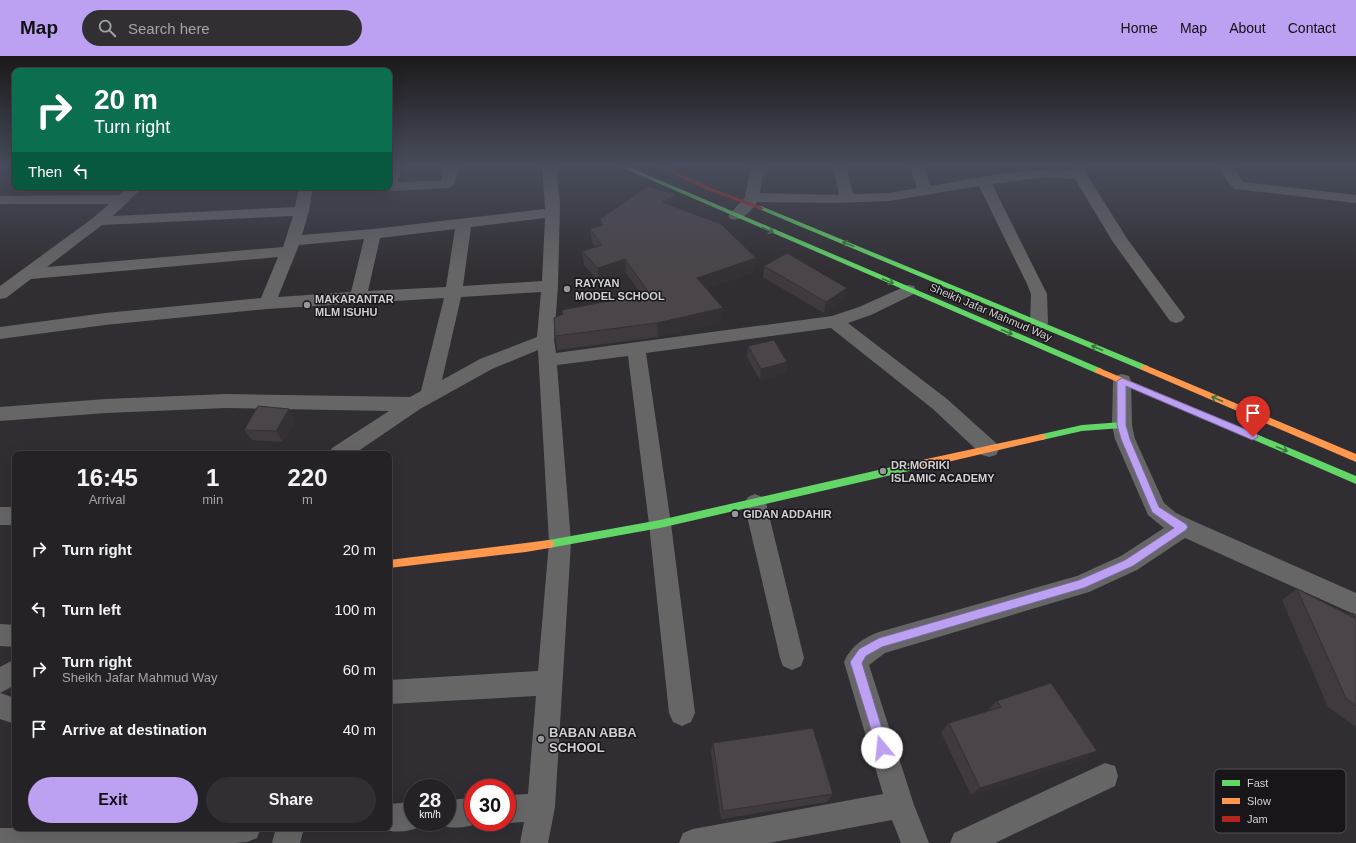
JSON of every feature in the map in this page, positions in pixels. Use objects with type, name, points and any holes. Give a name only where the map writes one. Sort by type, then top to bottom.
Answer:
[{"type":"main road","name":"Sheikh Jafar Mahmud Way","points":[[701,201],[1356,480]]},
{"type":"main road","name":"Sheikh Jafar Mahmud Way","points":[[753,201],[1356,458]]},
{"type":"main road","points":[[392,564],[526,548],[660,524],[1082,428],[1122,425]]},
{"type":"street","points":[[0,294],[14,279],[98,221],[120,201]]},
{"type":"street","points":[[267,303],[291,246],[302,212],[304,201]]},
{"type":"street","points":[[534,843],[541,807],[560,542],[548,360],[545,340],[550,286],[551,201]]},
{"type":"street","points":[[736,216],[750,201]]},
{"type":"street","points":[[993,201],[1039,294],[1039,323]]},
{"type":"street","points":[[1098,201],[1121,242],[1176,318]]},
{"type":"street","points":[[98,221],[302,212]]},
{"type":"street","points":[[14,279],[552,213]]},
{"type":"street","points":[[421,400],[454,291],[464,223]]},
{"type":"street","points":[[358,297],[373,234]]},
{"type":"street","points":[[0,333],[105,319],[267,303],[550,286]]},
{"type":"street","points":[[548,360],[834,322],[865,311],[908,290]]},
{"type":"street","points":[[834,322],[940,404],[989,449]]},
{"type":"street","points":[[344,451],[421,400],[486,364],[545,340]]},
{"type":"street","points":[[636,348],[660,524],[682,713]]},
{"type":"street","points":[[1122,381],[1122,425],[1125,439],[1156,509],[1168,519],[1183,527],[1356,604]]},
{"type":"street","points":[[0,414],[106,406],[226,401],[421,400]]},
{"type":"street","points":[[755,503],[792,658]]},
{"type":"street","points":[[0,516],[12,516]]},
{"type":"street","points":[[915,843],[900,805],[856,662],[862,653],[879,643],[1081,585],[1129,563],[1183,527]]},
{"type":"street","points":[[0,635],[12,636]]},
{"type":"street","points":[[0,681],[12,673]]},
{"type":"street","points":[[392,692],[551,683]]},
{"type":"street","points":[[0,706],[12,710]]},
{"type":"street","points":[[964,843],[1105,776]]},
{"type":"street","points":[[693,843],[900,805]]},
{"type":"street","points":[[516,808],[541,807]]},
{"type":"street","points":[[392,818],[404,817]]},
{"type":"street","points":[[6,843],[62,842],[207,831]]},
{"type":"street","points":[[286,843],[289,831]]},
{"type":"building","points":[[627,201],[665,201],[662,202],[721,224],[756,258],[697,278],[723,308],[657,323],[555,336],[554,318],[563,314],[562,310],[649,293],[625,259],[598,268],[582,251],[602,245],[590,229],[603,225],[600,219]]},
{"type":"building","points":[[787,253],[847,288],[826,302],[764,266]]},
{"type":"building","points":[[774,340],[787,362],[761,369],[748,346]]},
{"type":"building","points":[[258,406],[289,409],[276,431],[244,430]]},
{"type":"building","points":[[1297,589],[1355,618],[1352,613],[1356,615],[1356,706],[1346,698]]},
{"type":"building","points":[[1051,683],[1097,751],[980,788],[949,723],[1001,707],[997,701]]},
{"type":"building","points":[[813,728],[833,794],[723,811],[713,743]]},
{"type":"traffic: fast","points":[[703,201],[1099,371]]},
{"type":"traffic: fast","points":[[761,208],[1145,368]]},
{"type":"traffic: fast","points":[[1218,421],[1356,480]]},
{"type":"traffic: fast","points":[[1042,437],[1082,428],[1122,425]]},
{"type":"traffic: fast","points":[[549,544],[660,524],[922,464]]},
{"type":"traffic: slow","points":[[1145,368],[1356,458]]},
{"type":"traffic: slow","points":[[1099,371],[1218,421]]},
{"type":"traffic: slow","points":[[922,464],[1042,437]]},
{"type":"traffic: slow","points":[[392,564],[549,544]]},
{"type":"traffic: jam","points":[[741,201],[761,208]]},
{"type":"place","name":"RAYYAN MODEL SCHOOL","points":[[567,289]]},
{"type":"place","name":"MAKARANTAR MLM ISUHU","points":[[307,305]]},
{"type":"place","name":"DR.MORIKI ISLAMIC ACADEMY","points":[[883,471]]},
{"type":"place","name":"GIDAN ADDAHIR","points":[[735,514]]},
{"type":"place","name":"BABAN ABBA SCHOOL","points":[[541,739]]},
{"type":"route","points":[[882,748],[856,662],[862,653],[879,643],[1081,585],[1129,563],[1183,527],[1168,519],[1156,509],[1125,439],[1122,431],[1122,381],[1253,437]]}]
